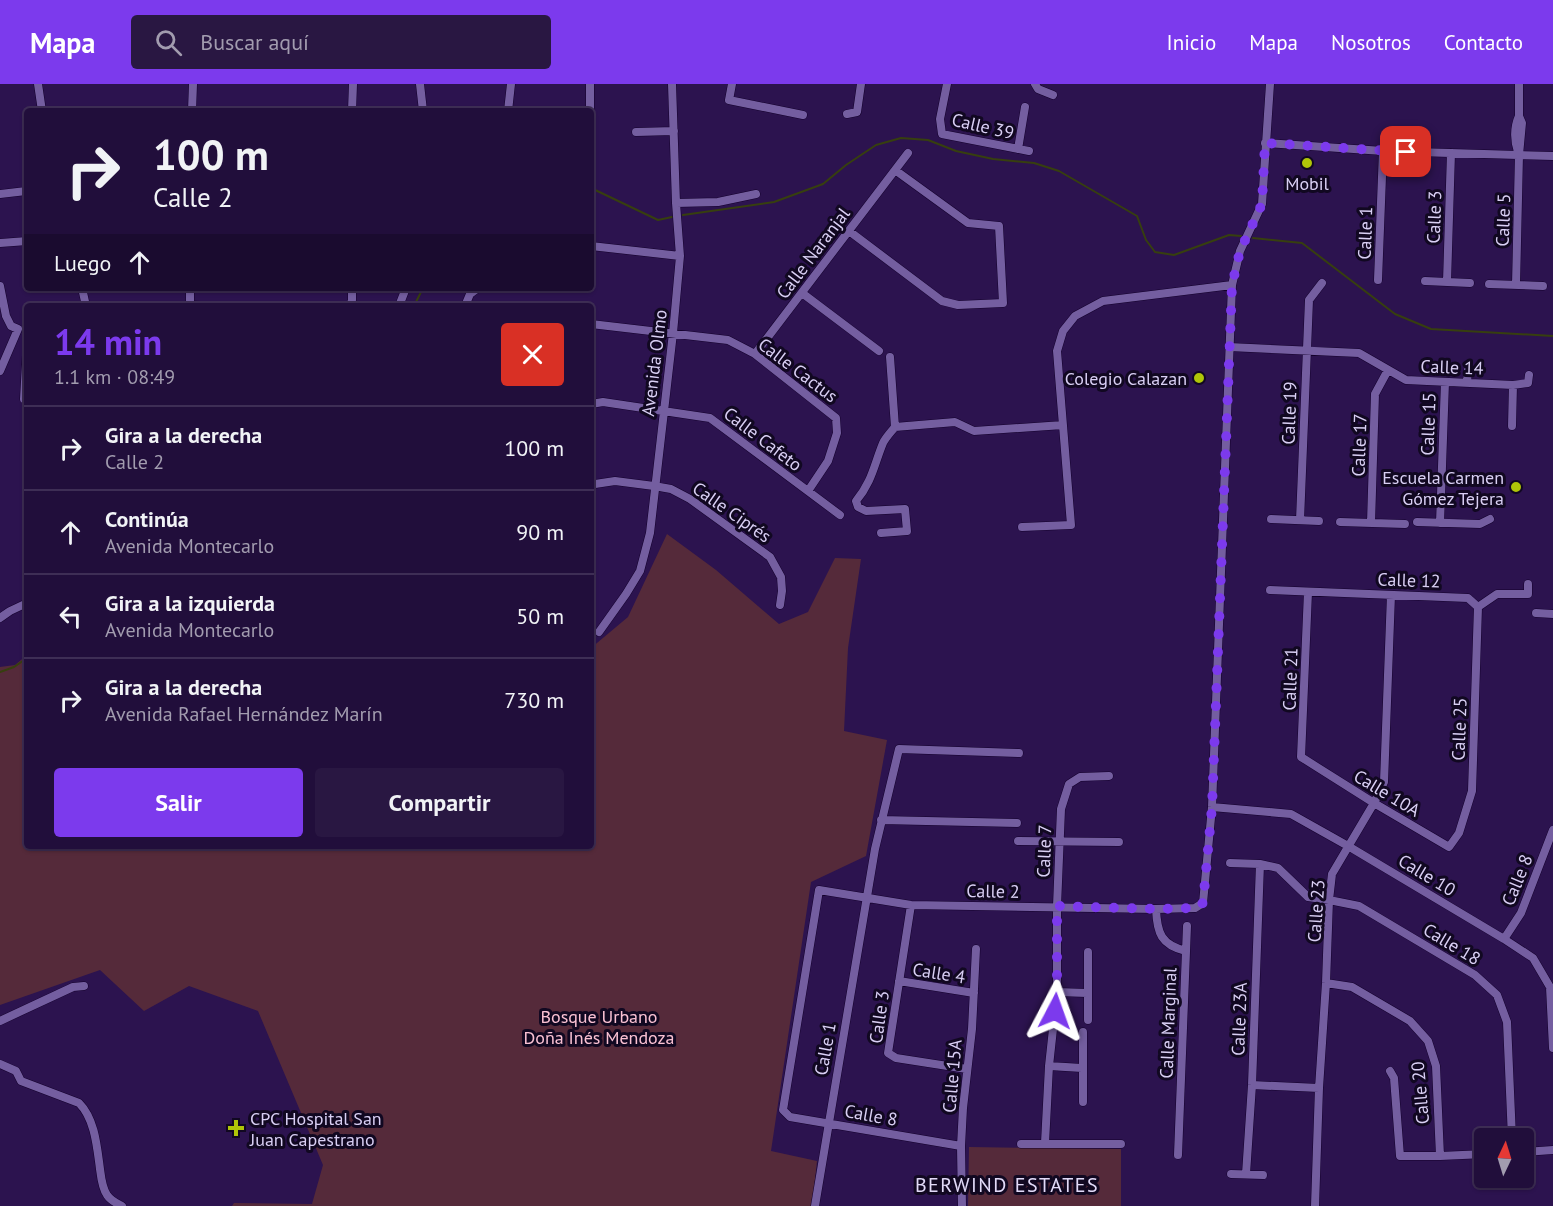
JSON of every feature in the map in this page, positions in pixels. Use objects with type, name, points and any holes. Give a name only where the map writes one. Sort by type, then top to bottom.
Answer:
[{"type":"street","points":[[38,84],[42,108]]},
{"type":"street","points":[[192,108],[193,84]]},
{"type":"street","points":[[352,84],[352,108]]},
{"type":"street","points":[[420,84],[423,108]]},
{"type":"street","points":[[508,108],[511,84]]},
{"type":"street","points":[[590,84],[590,108]]},
{"type":"street","name":"Avenida Olmo","points":[[600,632],[640,571],[650,533],[680,256],[672,84]]},
{"type":"street","points":[[732,84],[729,100],[803,115]]},
{"type":"street","points":[[847,114],[857,112],[861,84]]},
{"type":"street","points":[[1035,84],[1038,89],[1053,95]]},
{"type":"street","points":[[1212,807],[1232,285],[1240,251],[1262,204],[1270,84]]},
{"type":"street","name":"Calle 5","points":[[1516,285],[1522,123],[1519,84]]},
{"type":"street","name":"Calle 39","points":[[944,85],[940,119],[942,134],[1029,151]]},
{"type":"street","points":[[1018,149],[1025,107]]},
{"type":"street","points":[[636,132],[674,131]]},
{"type":"street","points":[[1265,143],[1383,151],[1553,156]]},
{"type":"street","name":"Calle 1","points":[[1378,280],[1383,151]]},
{"type":"street","name":"Calle Naranjal","points":[[755,354],[908,153]]},
{"type":"street","name":"Calle 3","points":[[1447,282],[1451,153]]},
{"type":"street","points":[[849,231],[942,301],[958,304],[1003,303],[999,226],[968,223],[895,170]]},
{"type":"street","points":[[0,194],[24,190]]},
{"type":"street","points":[[676,204],[718,202],[756,194]]},
{"type":"street","points":[[0,243],[24,241]]},
{"type":"street","points":[[594,246],[680,256]]},
{"type":"street","points":[[1425,281],[1470,283]]},
{"type":"street","name":"Calle 19","points":[[1300,520],[1309,300],[1322,283]]},
{"type":"street","points":[[1489,284],[1543,286]]},
{"type":"street","points":[[1022,527],[1071,525],[1057,351],[1063,331],[1075,316],[1103,302],[1232,285]]},
{"type":"street","points":[[0,286],[6,316],[11,326],[23,329],[0,371]]},
{"type":"street","points":[[802,293],[879,351]]},
{"type":"street","name":"Calle Cactus","points":[[594,324],[728,340],[755,354],[836,418],[837,433],[828,461],[808,491]]},
{"type":"street","name":"Calle 14","points":[[1229,347],[1359,353],[1406,380],[1514,385]]},
{"type":"street","points":[[881,533],[907,531],[906,509],[866,511],[858,507],[856,501],[873,473],[884,441],[895,427],[890,357]]},
{"type":"street","name":"Calle 17","points":[[1371,523],[1376,394],[1388,370]]},
{"type":"street","points":[[1467,383],[1468,370]]},
{"type":"street","points":[[1512,426],[1514,385],[1528,383],[1529,375]]},
{"type":"street","name":"Calle 15","points":[[1440,523],[1445,382]]},
{"type":"street","name":"Calle Cafeto","points":[[594,404],[603,402],[710,418],[840,515]]},
{"type":"street","points":[[895,427],[955,422],[974,431],[1063,425]]},
{"type":"street","name":"Calle Ciprés","points":[[594,484],[615,481],[654,486],[671,489],[690,499],[770,557],[781,577],[780,605]]},
{"type":"street","points":[[1271,519],[1319,521]]},
{"type":"street","points":[[1417,522],[1480,525],[1490,519]]},
{"type":"street","points":[[1340,522],[1405,524]]},
{"type":"street","points":[[1478,607],[1497,594],[1528,594],[1528,584]]},
{"type":"street","name":"Calle 12","points":[[1270,590],[1468,598],[1478,607]]},
{"type":"street","name":"Calle 21","points":[[1308,592],[1302,757],[1311,763]]},
{"type":"street","name":"Calle 23","points":[[1315,1206],[1319,1089],[1332,874],[1384,782],[1391,595]]},
{"type":"street","points":[[0,618],[10,610],[24,604]]},
{"type":"street","name":"Calle 25","points":[[1449,847],[1459,833],[1472,791],[1478,607]]},
{"type":"street","points":[[1536,613],[1553,614]]},
{"type":"street","name":"Calle 1","points":[[815,1206],[866,897],[881,820],[899,749],[1019,753]]},
{"type":"street","name":"Calle 10A","points":[[1311,763],[1449,847]]},
{"type":"street","name":"Calle 7","points":[[1045,1143],[1057,993],[1060,809],[1069,784],[1080,777],[1109,776]]},
{"type":"street","name":"Calle 10","points":[[1212,807],[1291,814],[1533,958],[1550,987],[1553,1048]]},
{"type":"street","name":"Calle 2","points":[[784,1104],[819,890],[911,905],[1195,908],[1203,903],[1212,807]]},
{"type":"street","points":[[881,820],[1017,822]]},
{"type":"street","name":"Calle 8","points":[[1504,939],[1521,913],[1553,830]]},
{"type":"street","points":[[1018,841],[1119,842]]},
{"type":"street","points":[[1230,862],[1260,864]]},
{"type":"street","name":"Calle 18","points":[[1260,864],[1278,868],[1308,897],[1359,906],[1475,975],[1497,995],[1507,1022],[1512,1128]]},
{"type":"street","name":"Calle 23A","points":[[1246,1174],[1252,1085],[1260,864]]},
{"type":"street","name":"Calle 3","points":[[911,905],[888,1053],[896,1058],[967,1069]]},
{"type":"street","name":"Calle Marginal","points":[[1156,909],[1157,926],[1163,939],[1173,948],[1186,951],[1178,1155]]},
{"type":"street","points":[[1186,951],[1187,926]]},
{"type":"street","name":"Calle 15A","points":[[962,1206],[961,1146],[976,949]]},
{"type":"street","points":[[1088,952],[1088,1020]]},
{"type":"street","name":"Calle 4","points":[[899,981],[974,993]]},
{"type":"street","name":"Calle 20","points":[[1326,983],[1352,987],[1410,1021],[1428,1041],[1436,1066],[1440,1156]]},
{"type":"street","points":[[0,1021],[73,987],[84,986]]},
{"type":"street","points":[[1057,993],[1087,993]]},
{"type":"street","points":[[1083,1032],[1083,1102]]},
{"type":"street","points":[[0,1064],[16,1071],[21,1081],[79,1103],[86,1110],[96,1143],[101,1181],[105,1193],[113,1202],[122,1206]]},
{"type":"street","points":[[1050,1066],[1083,1068]]},
{"type":"street","points":[[1390,1071],[1394,1078],[1400,1156],[1474,1154]]},
{"type":"street","points":[[1252,1085],[1319,1089]]},
{"type":"street","name":"Calle 8","points":[[784,1104],[783,1110],[790,1117],[961,1146]]},
{"type":"street","points":[[1021,1144],[1121,1144]]},
{"type":"street","points":[[1534,1151],[1553,1150]]},
{"type":"street","points":[[1231,1174],[1263,1175]]},
{"type":"green space","name":"Bosque Urbano Doña Inés Mendoza","points":[[667,534],[716,570],[779,624],[808,612],[835,558],[861,559],[848,648],[844,731],[887,740],[866,856],[811,882],[771,1151],[817,1161],[812,1206],[232,1206],[234,1203],[312,1204],[323,1165],[258,1011],[189,986],[144,1011],[100,970],[0,1005],[0,667],[15,665],[24,658],[24,849],[594,849],[594,645],[628,617]]},
{"type":"green space","points":[[969,1147],[1121,1149],[1121,1206],[968,1206]]},
{"type":"waterway","points":[[683,215],[774,202],[823,184],[876,145],[901,138],[928,140],[956,151],[993,159],[1034,163],[1059,171],[1137,216],[1146,240],[1155,252],[1174,255],[1229,235],[1241,236]]},
{"type":"waterway","points":[[594,189],[658,220],[672,217]]},
{"type":"waterway","points":[[1253,238],[1302,243],[1395,314],[1431,329],[1553,336]]},
{"type":"waterway","points":[[416,303],[422,291]]},
{"type":"waterway","points":[[0,672],[24,660]]},
{"type":"place","name":"Mobil","points":[[1307,163]]},
{"type":"place","name":"Colegio Calazan","points":[[1199,378]]},
{"type":"place","name":"Escuela Carmen Gómez Tejera","points":[[1516,487]]},
{"type":"place","name":"CPC Hospital San Juan Capestrano","points":[[236,1128]]},
{"type":"district","name":"BERWIND ESTATES","points":[[1007,1185]]},
{"type":"route","points":[[1055,1011],[1057,906],[1156,909],[1195,908],[1203,903],[1212,807],[1232,285],[1240,251],[1262,204],[1265,143],[1406,152]]}]
